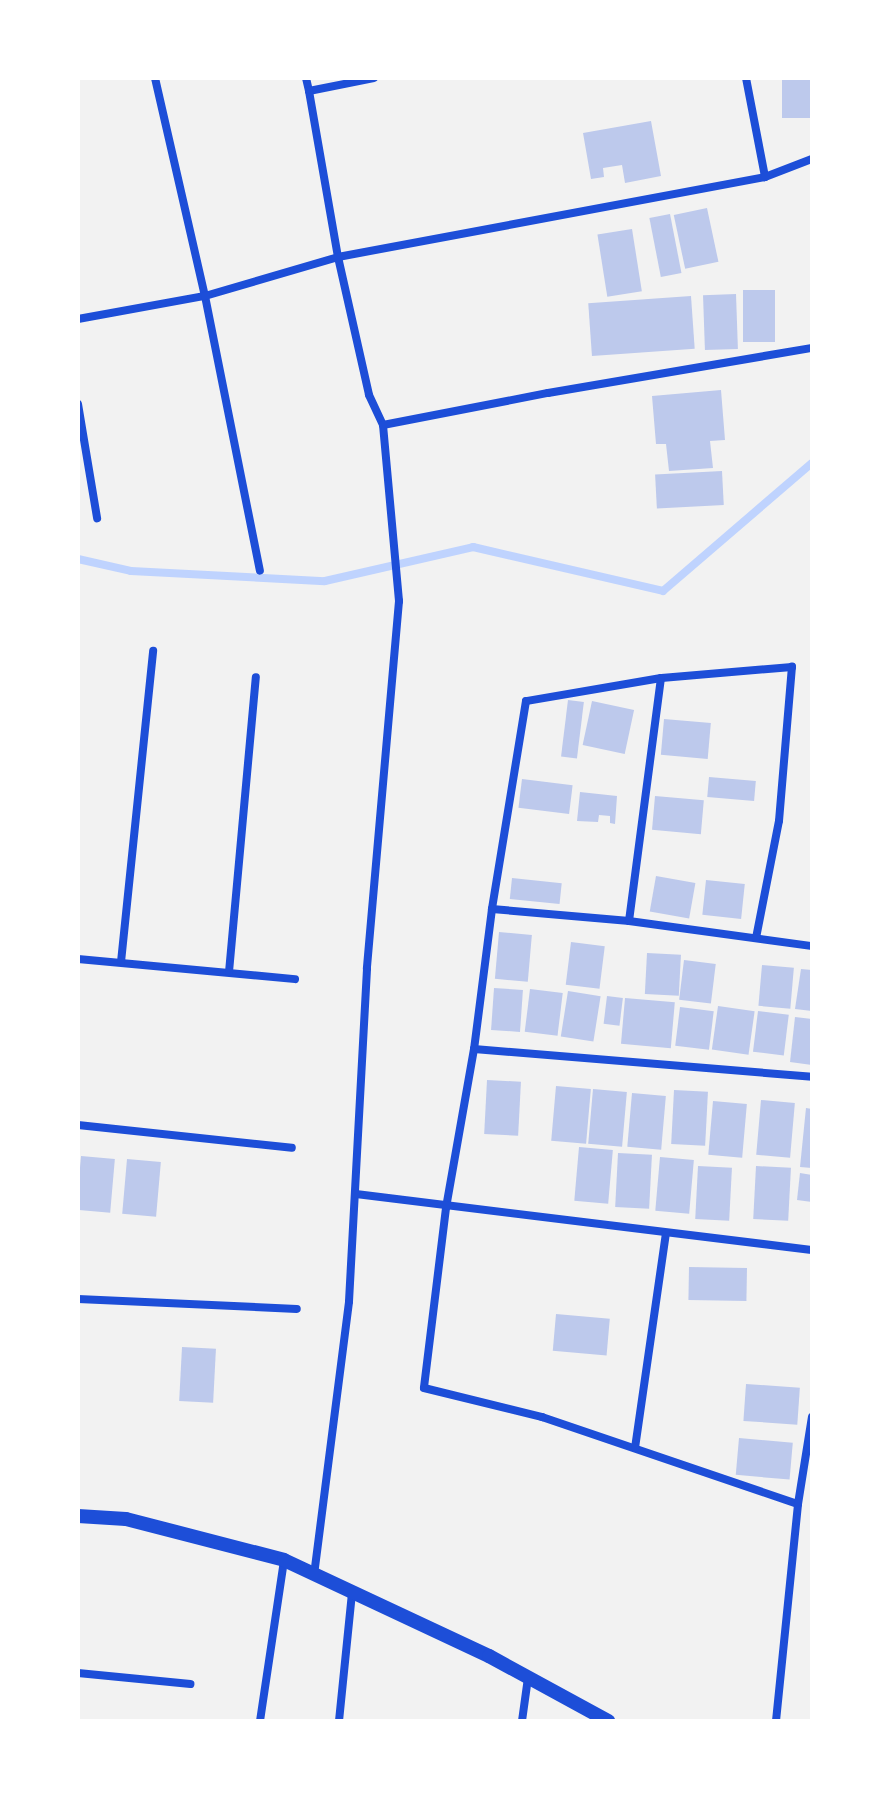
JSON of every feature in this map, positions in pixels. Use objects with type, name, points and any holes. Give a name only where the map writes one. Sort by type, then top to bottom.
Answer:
[{"type":"street","points":[[155,78],[205,296],[260,571]]},
{"type":"street","points":[[306,78],[338,257],[369,395],[383,425],[399,601],[367,969],[349,1302],[314,1575]]},
{"type":"street","points":[[309,91],[374,78]]},
{"type":"street","points":[[746,78],[765,177]]},
{"type":"street","points":[[78,319],[205,296],[338,257],[765,177],[812,159]]},
{"type":"street","points":[[383,425],[812,348]]},
{"type":"street","points":[[78,404],[97,518]]},
{"type":"street","points":[[121,962],[153,651]]},
{"type":"street","points":[[756,938],[779,821],[792,667],[661,678],[526,701],[492,909],[474,1049],[446,1208],[424,1388],[542,1417],[798,1504]]},
{"type":"street","points":[[229,972],[256,677]]},
{"type":"street","points":[[629,921],[661,678]]},
{"type":"street","points":[[492,909],[629,921],[812,946]]},
{"type":"street","points":[[78,959],[295,979]]},
{"type":"street","points":[[474,1049],[812,1077]]},
{"type":"street","points":[[78,1125],[292,1148]]},
{"type":"street","points":[[356,1194],[446,1208],[812,1250]]},
{"type":"street","points":[[635,1448],[666,1233]]},
{"type":"street","points":[[78,1299],[297,1309]]},
{"type":"street","points":[[776,1721],[798,1504],[812,1417]]},
{"type":"street","points":[[78,1516],[126,1519],[284,1560],[528,1678],[608,1721]]},
{"type":"street","points":[[260,1721],[284,1560]]},
{"type":"street","points":[[339,1721],[352,1592]]},
{"type":"street","points":[[78,1673],[190,1684]]},
{"type":"street","points":[[522,1721],[528,1678]]},
{"type":"building","points":[[782,78],[812,78],[812,118],[782,118]]},
{"type":"building","points":[[651,121],[661,176],[625,183],[622,165],[603,168],[604,177],[591,179],[583,133]]},
{"type":"building","points":[[707,208],[718,262],[685,269],[674,215]]},
{"type":"building","points":[[670,214],[681,273],[661,277],[649,218]]},
{"type":"building","points":[[632,229],[642,291],[607,297],[597,234]]},
{"type":"building","points":[[743,290],[775,290],[775,342],[743,342]]},
{"type":"building","points":[[736,294],[738,349],[705,350],[703,295]]},
{"type":"building","points":[[691,296],[695,349],[592,356],[588,303]]},
{"type":"building","points":[[721,390],[725,440],[710,441],[713,468],[669,471],[666,444],[656,444],[652,396]]},
{"type":"building","points":[[722,471],[724,505],[657,508],[655,475]]},
{"type":"building","points":[[568,700],[584,702],[577,759],[561,757]]},
{"type":"building","points":[[592,701],[634,710],[625,754],[583,745]]},
{"type":"building","points":[[664,719],[711,723],[708,759],[661,755]]},
{"type":"building","points":[[709,777],[756,781],[754,801],[707,797]]},
{"type":"building","points":[[522,779],[573,785],[569,814],[518,808]]},
{"type":"building","points":[[580,792],[617,796],[615,824],[610,823],[610,816],[599,815],[598,822],[577,821]]},
{"type":"building","points":[[655,796],[704,800],[701,834],[652,830]]},
{"type":"building","points":[[656,876],[695,883],[689,918],[650,911]]},
{"type":"building","points":[[512,878],[562,883],[560,904],[510,899]]},
{"type":"building","points":[[706,880],[745,884],[741,919],[702,915]]},
{"type":"building","points":[[499,932],[532,935],[528,982],[495,979]]},
{"type":"building","points":[[571,942],[605,946],[600,989],[566,985]]},
{"type":"building","points":[[647,953],[681,955],[679,996],[645,994]]},
{"type":"building","points":[[684,960],[716,964],[711,1004],[679,1000]]},
{"type":"building","points":[[762,965],[794,968],[790,1009],[758,1006]]},
{"type":"building","points":[[801,969],[812,970],[812,1011],[795,1009]]},
{"type":"building","points":[[494,988],[523,990],[520,1032],[491,1030]]},
{"type":"building","points":[[530,989],[563,993],[558,1036],[525,1032]]},
{"type":"building","points":[[568,991],[601,996],[593,1042],[561,1036]]},
{"type":"building","points":[[607,996],[623,998],[619,1026],[604,1024]]},
{"type":"building","points":[[625,998],[675,1002],[671,1048],[621,1044]]},
{"type":"building","points":[[718,1006],[755,1011],[749,1055],[712,1050]]},
{"type":"building","points":[[680,1007],[714,1011],[709,1050],[675,1046]]},
{"type":"building","points":[[758,1011],[789,1015],[784,1055],[753,1052]]},
{"type":"building","points":[[795,1017],[812,1019],[812,1065],[790,1062]]},
{"type":"building","points":[[487,1080],[521,1082],[518,1136],[484,1134]]},
{"type":"building","points":[[556,1086],[591,1089],[586,1144],[551,1141]]},
{"type":"building","points":[[593,1089],[627,1092],[622,1147],[588,1144]]},
{"type":"building","points":[[674,1090],[708,1092],[705,1146],[671,1144]]},
{"type":"building","points":[[632,1093],[666,1096],[661,1150],[627,1147]]},
{"type":"building","points":[[761,1100],[795,1103],[790,1158],[756,1155]]},
{"type":"building","points":[[713,1101],[747,1104],[742,1158],[708,1155]]},
{"type":"building","points":[[806,1108],[812,1109],[812,1168],[800,1167]]},
{"type":"building","points":[[579,1147],[613,1150],[608,1204],[574,1201]]},
{"type":"building","points":[[618,1153],[652,1155],[649,1209],[615,1207]]},
{"type":"building","points":[[81,1156],[115,1159],[110,1213],[78,1210]]},
{"type":"building","points":[[660,1157],[694,1160],[689,1214],[655,1211]]},
{"type":"building","points":[[127,1159],[161,1162],[156,1217],[122,1214]]},
{"type":"building","points":[[698,1166],[732,1168],[729,1221],[695,1219]]},
{"type":"building","points":[[756,1166],[791,1168],[788,1221],[753,1219]]},
{"type":"building","points":[[800,1173],[812,1175],[812,1202],[797,1200]]},
{"type":"building","points":[[689,1267],[747,1268],[746,1301],[688,1300]]},
{"type":"building","points":[[556,1314],[610,1319],[607,1356],[553,1351]]},
{"type":"building","points":[[182,1347],[216,1349],[213,1403],[179,1401]]},
{"type":"building","points":[[746,1384],[800,1388],[797,1425],[743,1421]]},
{"type":"building","points":[[739,1438],[793,1443],[790,1480],[736,1475]]},
{"type":"waterway","points":[[78,559],[131,571],[325,581],[473,547],[663,591],[812,463]]}]
